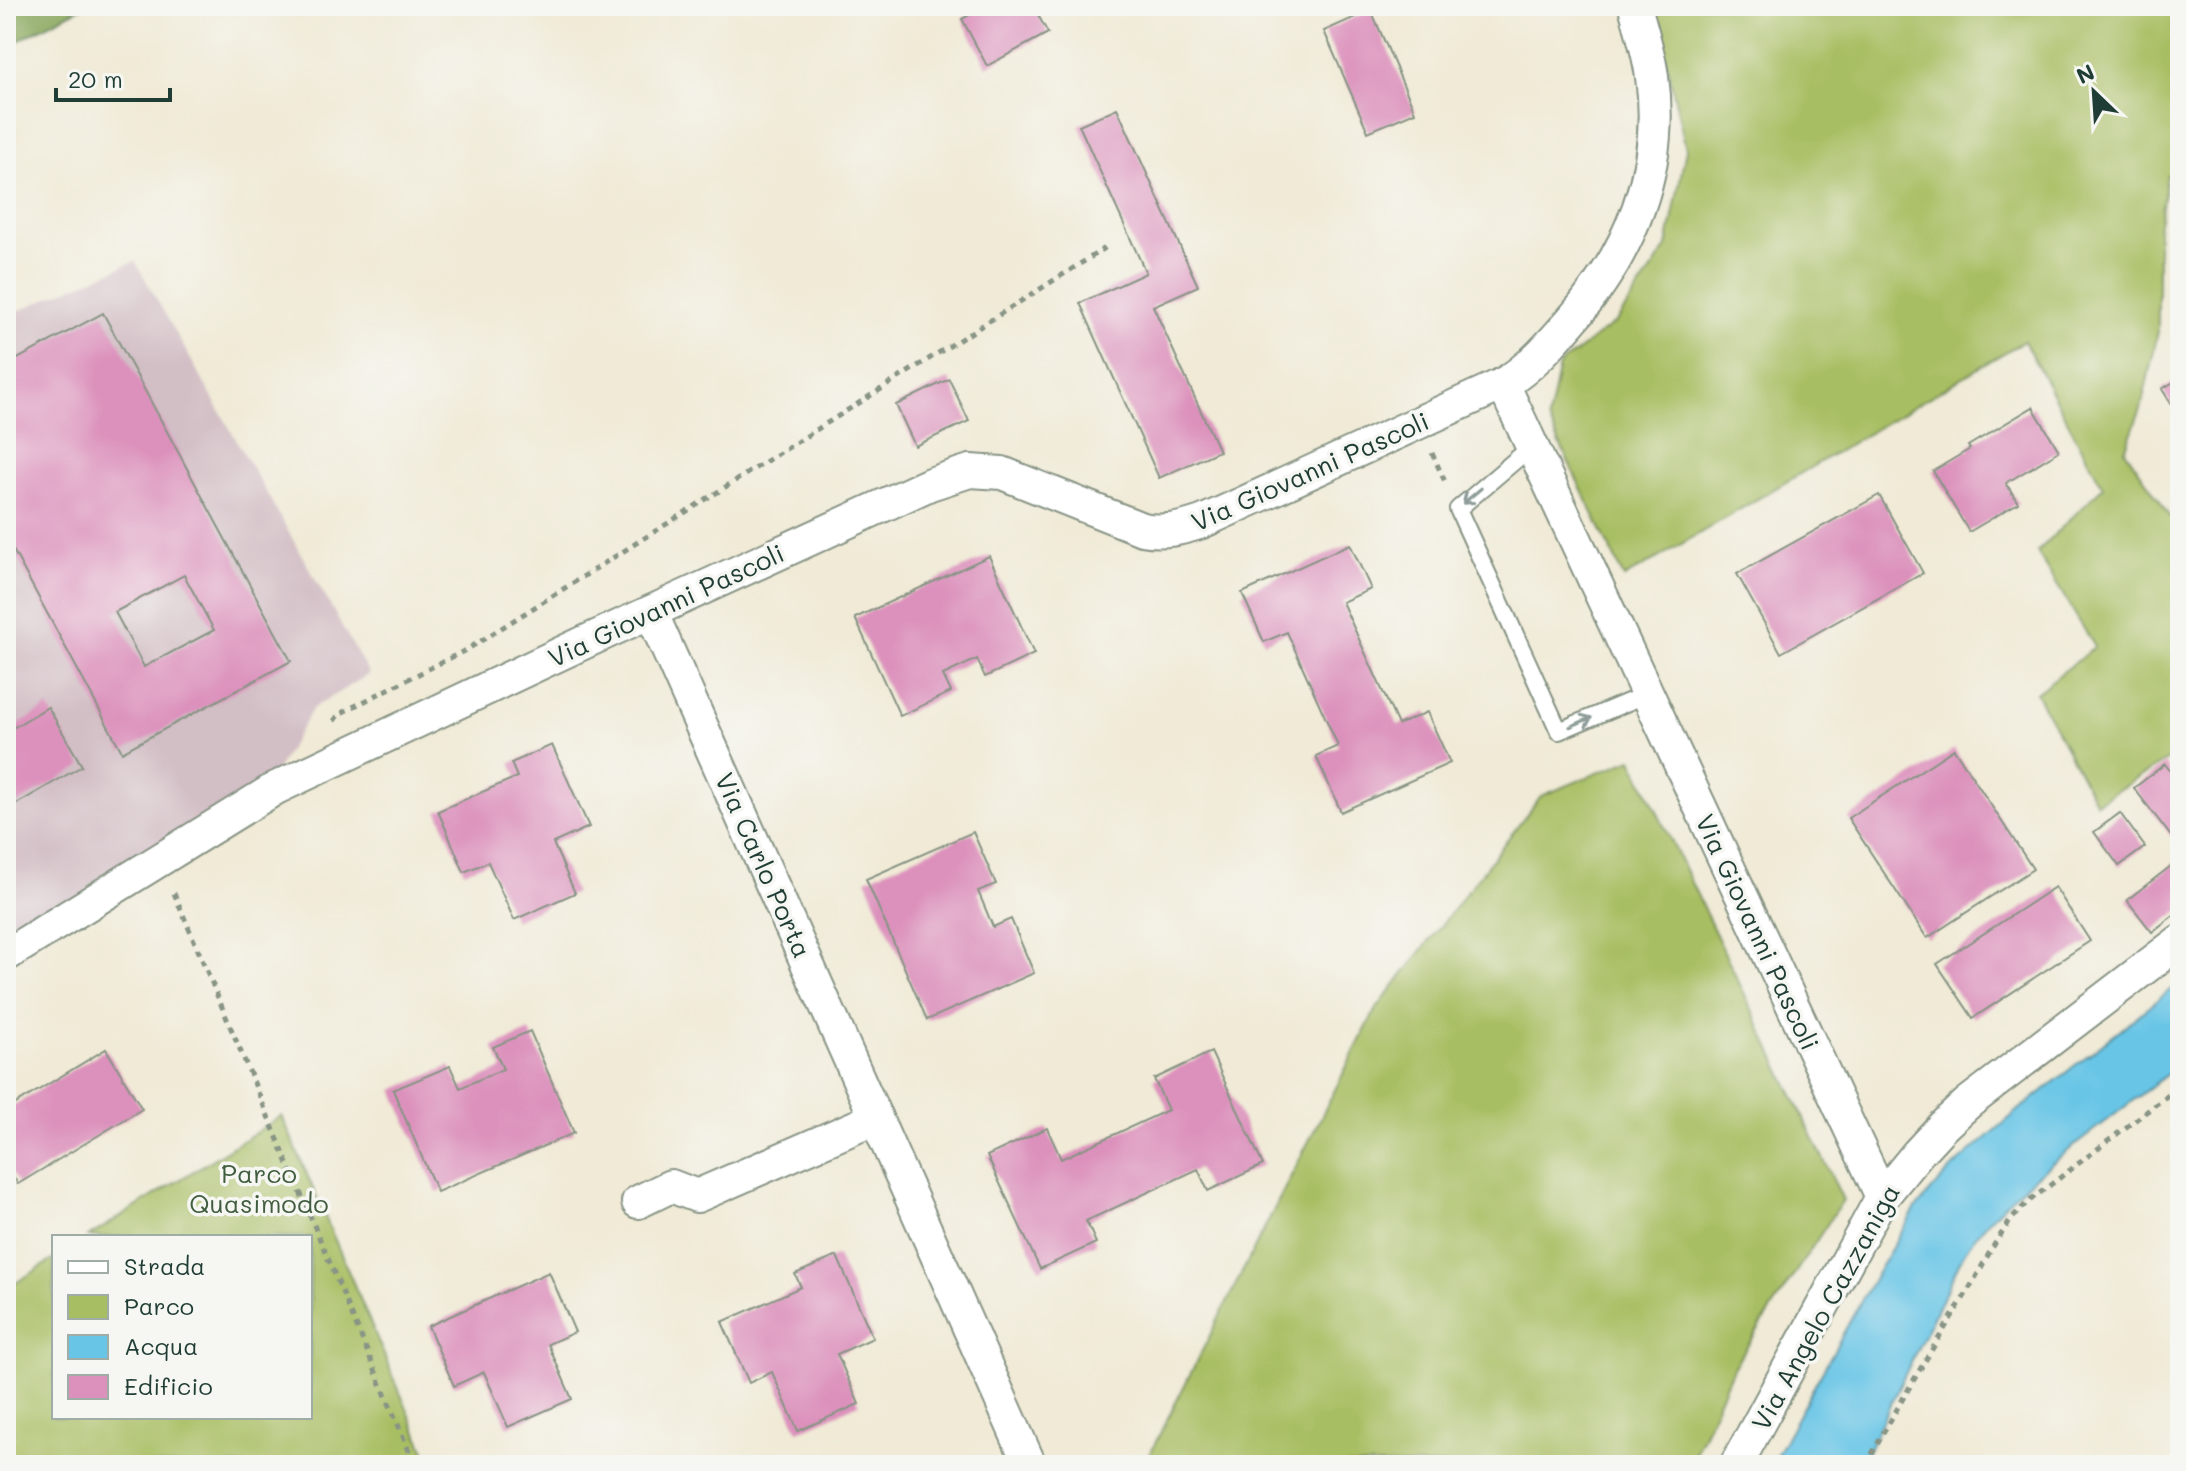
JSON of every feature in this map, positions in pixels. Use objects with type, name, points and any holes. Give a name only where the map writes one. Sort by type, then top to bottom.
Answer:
[{"type":"street","points":[[1503,384],[1535,360],[1594,293],[1620,251],[1640,206],[1652,159],[1654,114],[1652,77],[1635,6]]},
{"type":"street","name":"Via Giovanni Pascoli","points":[[6,955],[262,796],[311,770],[914,490],[959,473],[981,470],[1002,473],[1142,529],[1172,531],[1202,522],[1503,384],[1882,1197]]},
{"type":"street","name":"Via Carlo Porta","points":[[651,612],[1030,1465]]},
{"type":"street","name":"Via Angelo Cazzaniga","points":[[1736,1465],[1882,1197],[1918,1153],[1961,1109],[2180,941]]},
{"type":"street","points":[[638,1202],[671,1186],[697,1196],[876,1118]]},
{"type":"lane","points":[[1532,446],[1458,509],[1559,731],[1647,694]]},
{"type":"path","points":[[330,725],[339,714],[468,649],[1110,245]]},
{"type":"path","points":[[1418,423],[1458,509]]},
{"type":"path","points":[[159,859],[415,1465]]},
{"type":"path","points":[[1866,1465],[1988,1252],[2016,1213],[2180,1086]]},
{"type":"shaded area","points":[[135,261],[369,674],[313,708],[272,778],[6,944],[6,316]]},
{"type":"green space","points":[[6,6],[84,6],[6,47]]},
{"type":"green space","points":[[1654,6],[2180,6],[2180,169],[2167,176],[2158,229],[2158,332],[2141,409],[2125,450],[2180,531],[2180,753],[2096,803],[2036,693],[2095,647],[2037,552],[2103,487],[2024,341],[1624,578],[1548,419],[1559,365],[1617,321],[1667,247],[1686,149]]},
{"type":"green space","points":[[1632,759],[1843,1200],[1733,1368],[1690,1465],[1144,1465],[1375,1011],[1541,796]]},
{"type":"green space","name":"Parco Quasimodo","points":[[282,1116],[431,1465],[6,1465],[6,1289],[52,1260],[52,1419],[312,1419],[312,1235],[91,1235]]},
{"type":"water","points":[[2180,982],[2180,1064],[2028,1183],[1975,1237],[1964,1253],[1861,1465],[1771,1465],[1873,1279],[1916,1208],[1951,1169],[2020,1109]]},
{"type":"building","points":[[986,6],[1033,6],[1048,33],[987,66],[962,19]]},
{"type":"building","points":[[1371,10],[1415,112],[1368,132],[1324,31]]},
{"type":"building","points":[[1117,108],[1198,286],[1153,306],[1219,451],[1159,478],[1080,303],[1146,273],[1079,125]]},
{"type":"building","points":[[103,313],[291,661],[122,752],[6,537],[6,365]],"holes":[[[184,575],[214,630],[144,667],[115,612]]]},
{"type":"building","points":[[2180,378],[2180,418],[2162,389]]},
{"type":"building","points":[[949,379],[969,421],[915,446],[896,405]]},
{"type":"building","points":[[2033,407],[2059,451],[2006,483],[2018,503],[1969,532],[1933,471]]},
{"type":"building","points":[[1879,495],[1923,573],[1781,653],[1737,574]]},
{"type":"building","points":[[1350,544],[1371,589],[1342,602],[1398,725],[1427,712],[1450,763],[1341,812],[1316,756],[1338,746],[1287,632],[1264,642],[1242,593]]},
{"type":"building","points":[[989,556],[1034,654],[985,677],[977,659],[943,675],[951,692],[900,716],[855,618]]},
{"type":"building","points":[[48,707],[82,766],[6,810],[6,732]]},
{"type":"building","points":[[552,745],[589,827],[553,843],[575,893],[514,920],[488,862],[464,872],[438,811],[517,777],[511,763]]},
{"type":"building","points":[[1954,749],[2033,869],[1927,938],[1848,818]]},
{"type":"building","points":[[2165,764],[2180,784],[2180,848],[2134,788]]},
{"type":"building","points":[[2120,813],[2145,847],[2119,866],[2094,832]]},
{"type":"building","points":[[973,832],[996,884],[978,891],[993,927],[1011,919],[1034,973],[927,1020],[866,879]]},
{"type":"building","points":[[2180,859],[2180,910],[2152,932],[2127,900]]},
{"type":"building","points":[[2055,887],[2090,941],[1973,1018],[1937,964]]},
{"type":"building","points":[[530,1031],[574,1133],[437,1192],[393,1090],[450,1066],[460,1088],[503,1069],[493,1047]]},
{"type":"building","points":[[106,1049],[142,1109],[18,1184],[6,1165],[6,1110]]},
{"type":"building","points":[[1211,1052],[1263,1165],[1208,1191],[1198,1169],[1086,1221],[1096,1243],[1040,1269],[987,1156],[1047,1128],[1061,1159],[1168,1110],[1154,1079]]},
{"type":"building","points":[[837,1256],[873,1338],[837,1354],[859,1404],[798,1431],[772,1372],[749,1383],[722,1322],[801,1287],[795,1274]]},
{"type":"building","points":[[549,1272],[575,1332],[548,1344],[572,1399],[508,1427],[484,1372],[454,1386],[428,1326]]}]
